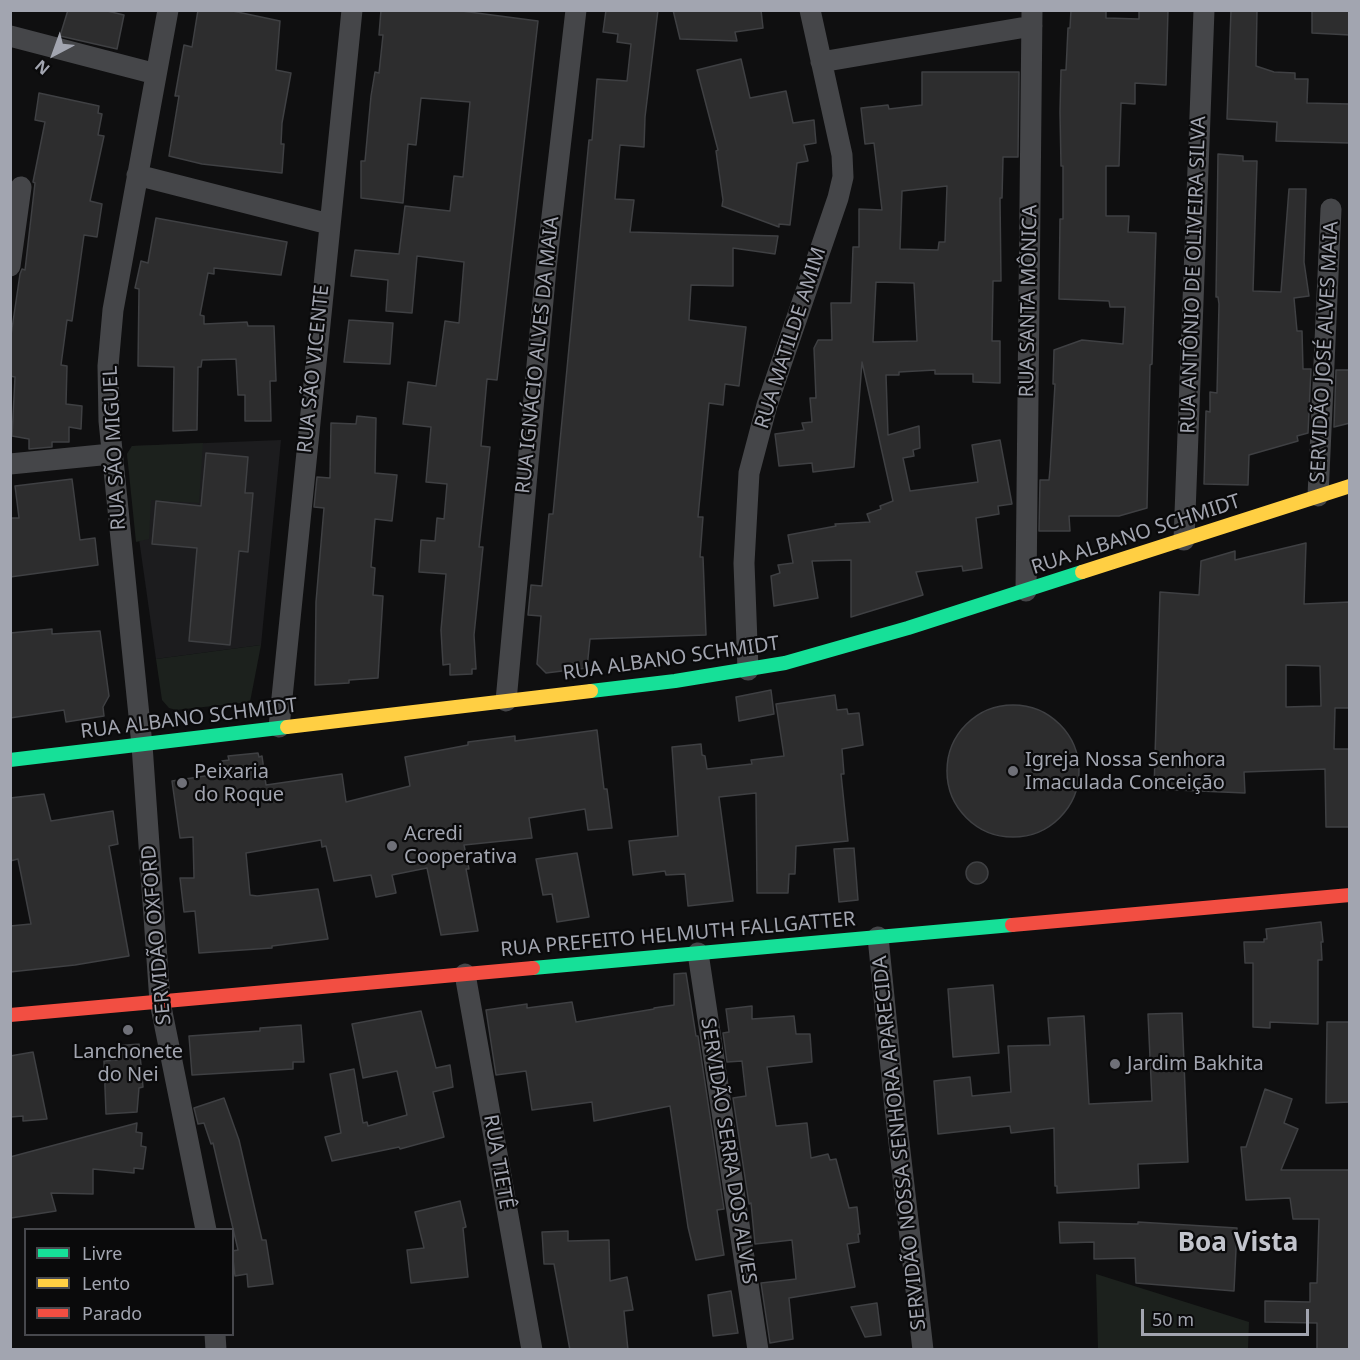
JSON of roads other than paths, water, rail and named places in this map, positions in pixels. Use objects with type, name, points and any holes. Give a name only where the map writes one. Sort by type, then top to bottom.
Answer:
[{"type":"main road","name":"RUA ALBANO SCHMIDT","points":[[10,760],[748,670],[785,663],[908,628],[1350,486]]},
{"type":"main road","name":"RUA PREFEITO HELMUTH FALLGATTER","points":[[10,1015],[1350,895]]},
{"type":"street","name":"RUA SÃO MIGUEL","points":[[142,745],[111,454],[108,375],[113,310],[168,10]]},
{"type":"street","name":"RUA SÃO VICENTE","points":[[279,727],[352,10]]},
{"type":"street","name":"RUA IGNÁCIO ALVES DA MAIA","points":[[506,700],[544,290],[576,10]]},
{"type":"street","name":"RUA MATILDE AMIM","points":[[748,670],[744,563],[749,473],[767,405],[838,198],[843,177],[842,155],[810,10]]},
{"type":"street","name":"RUA ANTÔNIO DE OLIVEIRA SILVA","points":[[1184,540],[1204,10]]},
{"type":"street","points":[[821,62],[1032,18]]},
{"type":"street","name":"RUA SANTA MÔNICA","points":[[1026,591],[1032,18]]},
{"type":"street","points":[[10,36],[156,74]]},
{"type":"street","points":[[137,175],[329,225]]},
{"type":"street","points":[[10,266],[21,186]]},
{"type":"street","name":"SERVIDÃO JOSÉ ALVES MAIA","points":[[1318,496],[1331,209]]},
{"type":"street","points":[[10,464],[111,454]]},
{"type":"street","name":"SERVIDÃO OXFORD","points":[[142,745],[160,1002],[206,1228]]},
{"type":"street","name":"SERVIDÃO NOSSA SENHORA APARECIDA","points":[[878,937],[923,1350]]},
{"type":"street","name":"SERVIDÃO SERRA DOS ALVES","points":[[698,953],[758,1350]]},
{"type":"street","name":"RUA TIETÊ","points":[[465,974],[532,1350]]},
{"type":"place","name":"Igreja Nossa Senhora Imaculada Conceição","points":[[1013,771]]},
{"type":"place","name":"Peixaria do Roque","points":[[182,783]]},
{"type":"place","name":"Acredi Cooperativa","points":[[392,846]]},
{"type":"place","name":"Lanchonete do Nei","points":[[128,1030]]},
{"type":"place","name":"Jardim Bakhita","points":[[1115,1064]]},
{"type":"district","name":"Boa Vista","points":[[1238,1244]]}]
